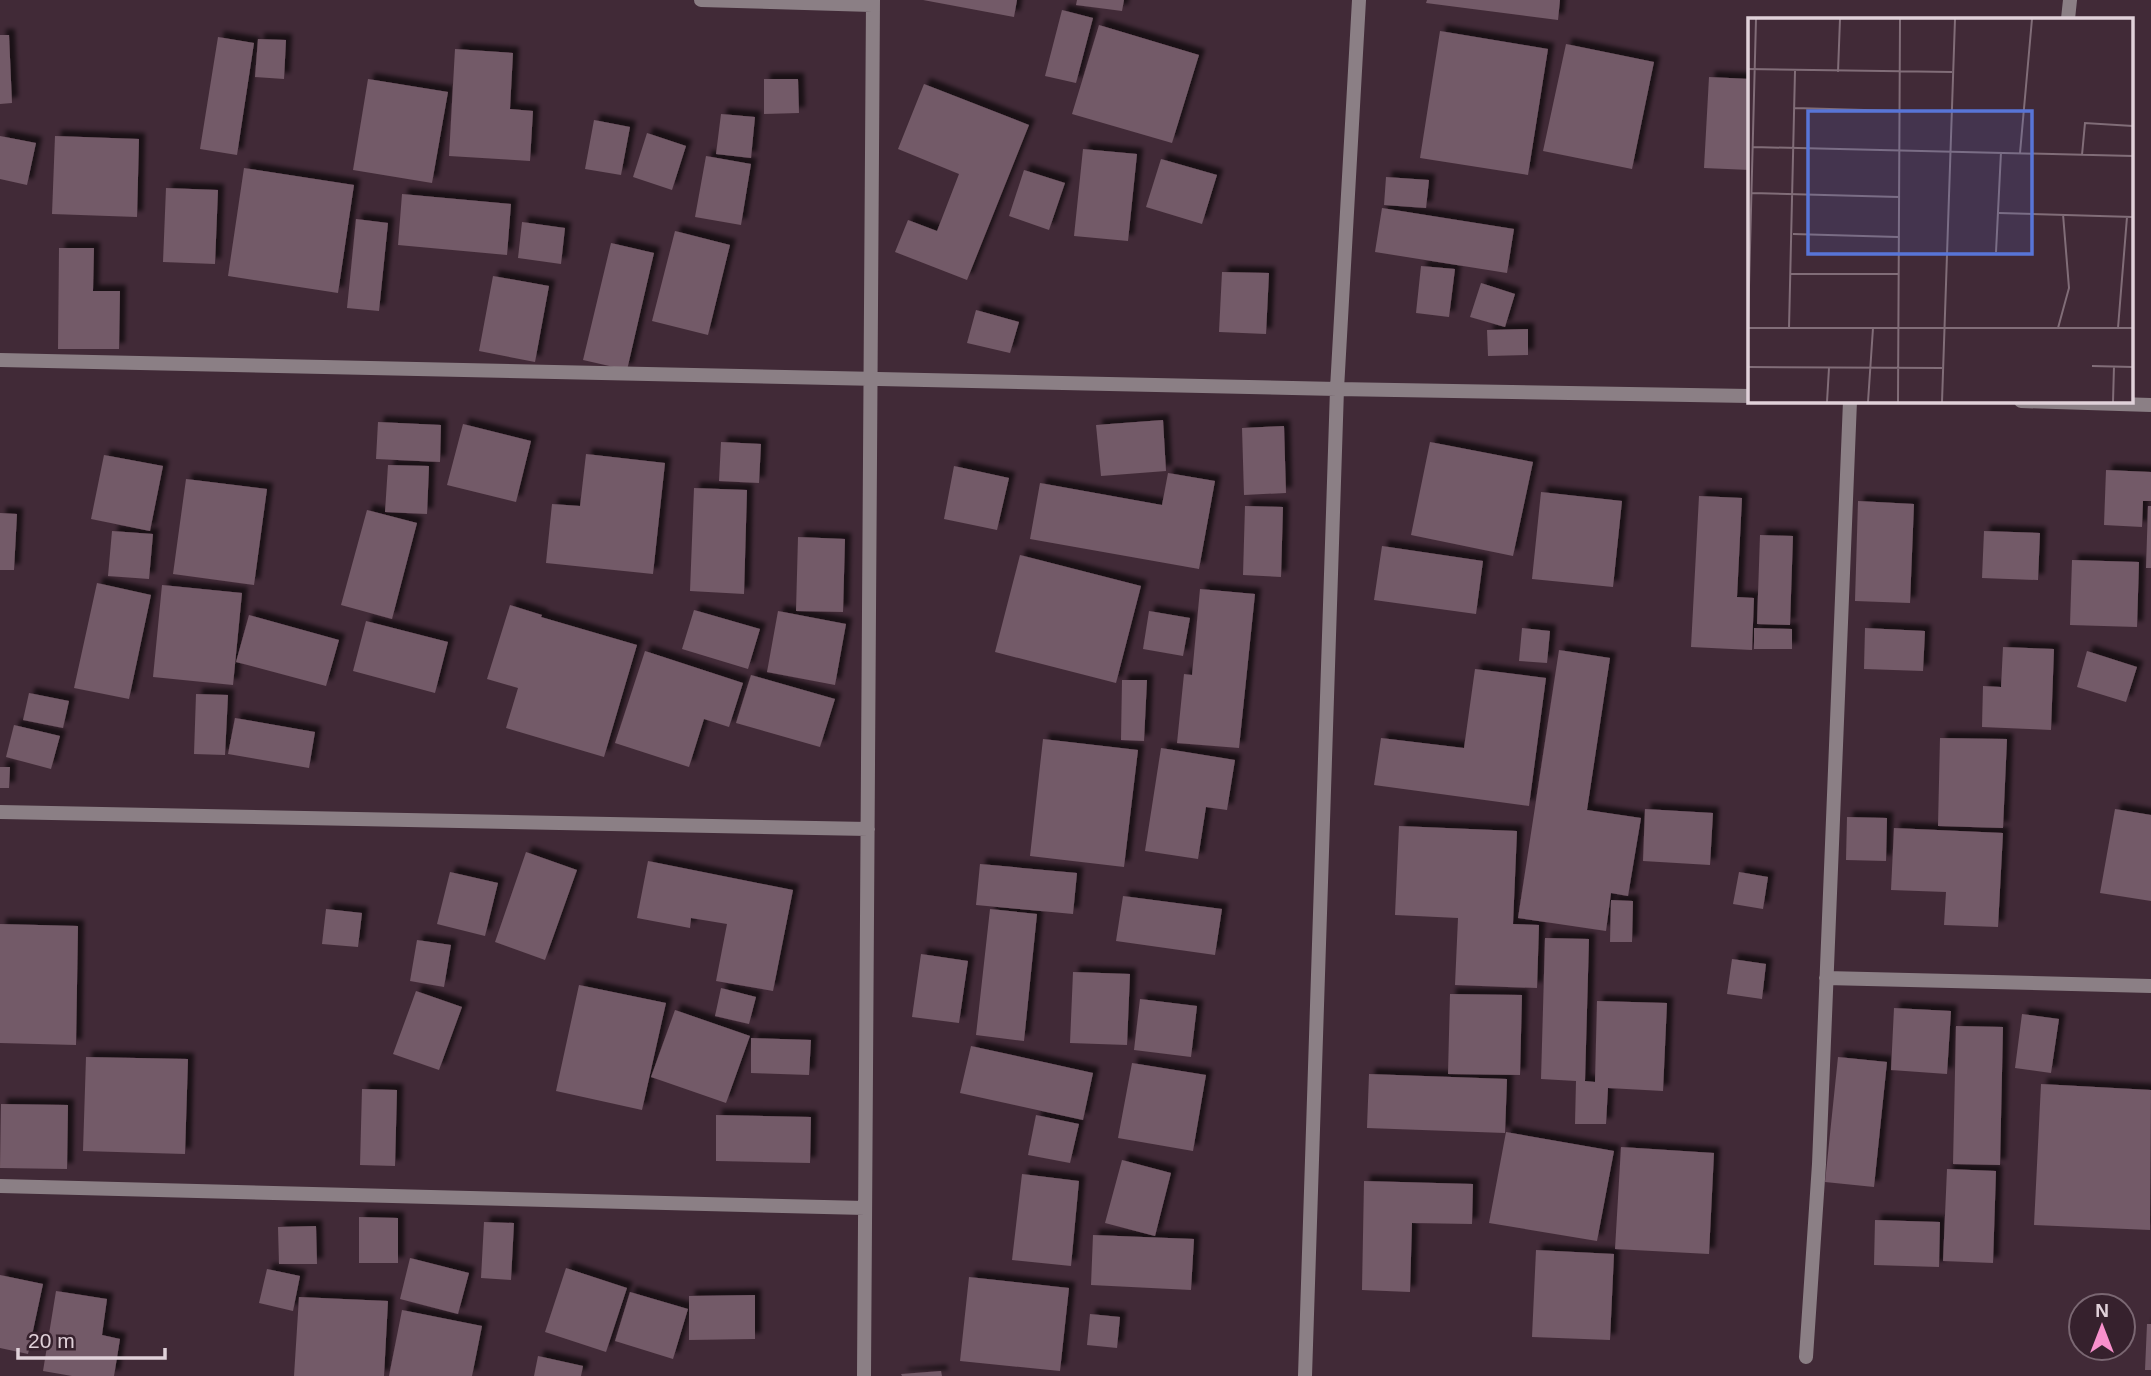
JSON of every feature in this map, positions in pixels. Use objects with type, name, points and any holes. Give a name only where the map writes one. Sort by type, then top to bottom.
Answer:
[{"type":"street","points":[[701,0],[872,3],[872,378],[864,1376]]},
{"type":"street","points":[[1305,1376],[1337,389],[1359,0]]},
{"type":"street","points":[[2068,18],[2070,0]]},
{"type":"street","points":[[0,360],[1748,396]]},
{"type":"street","points":[[1806,1357],[1819,1164],[1850,402]]},
{"type":"street","points":[[2060,402],[2151,405]]},
{"type":"street","points":[[0,812],[868,829]]},
{"type":"street","points":[[1826,978],[2151,986]]},
{"type":"street","points":[[0,1186],[865,1208]]},
{"type":"building","points":[[923,0],[1017,0],[1014,17]]},
{"type":"building","points":[[1077,0],[1124,0],[1122,11],[1076,5]]},
{"type":"building","points":[[1427,0],[1560,0],[1558,20],[1426,3]]},
{"type":"building","points":[[1062,10],[1093,18],[1076,83],[1045,76]]},
{"type":"building","points":[[1099,25],[1199,55],[1172,143],[1072,114]]},
{"type":"building","points":[[1440,31],[1548,49],[1528,175],[1420,158]]},
{"type":"building","points":[[0,35],[9,35],[12,103],[0,104]]},
{"type":"building","points":[[218,37],[254,43],[237,155],[200,149]]},
{"type":"building","points":[[258,39],[286,40],[284,79],[255,77]]},
{"type":"building","points":[[1566,44],[1654,62],[1632,169],[1543,151]]},
{"type":"building","points":[[455,49],[513,53],[510,109],[533,111],[530,161],[449,156]]},
{"type":"building","points":[[1709,77],[1748,79],[1748,170],[1704,168]]},
{"type":"building","points":[[368,79],[448,92],[432,183],[353,170]]},
{"type":"building","points":[[764,79],[798,79],[799,113],[764,114]]},
{"type":"building","points":[[924,84],[1029,125],[967,280],[895,252],[908,220],[937,231],[959,174],[898,149]]},
{"type":"building","points":[[721,114],[755,117],[751,158],[716,154]]},
{"type":"building","points":[[594,120],[630,127],[621,175],[585,169]]},
{"type":"building","points":[[647,133],[686,146],[672,190],[633,177]]},
{"type":"building","points":[[0,136],[36,143],[27,185],[0,179]]},
{"type":"building","points":[[55,136],[139,139],[137,217],[52,214]]},
{"type":"building","points":[[1083,149],[1137,154],[1128,241],[1074,236]]},
{"type":"building","points":[[706,156],[751,164],[741,225],[695,217]]},
{"type":"building","points":[[1161,159],[1217,175],[1202,224],[1146,207]]},
{"type":"building","points":[[244,168],[354,185],[338,293],[228,276]]},
{"type":"building","points":[[1024,170],[1065,183],[1049,230],[1009,216]]},
{"type":"building","points":[[1386,177],[1429,180],[1426,208],[1384,205]]},
{"type":"building","points":[[166,188],[218,190],[215,264],[163,262]]},
{"type":"building","points":[[402,194],[511,204],[507,255],[398,245]]},
{"type":"building","points":[[1382,208],[1514,229],[1507,273],[1375,252]]},
{"type":"building","points":[[356,219],[388,223],[379,311],[347,308]]},
{"type":"building","points":[[522,222],[565,228],[561,264],[518,258]]},
{"type":"building","points":[[675,231],[730,245],[708,335],[652,321]]},
{"type":"building","points":[[611,243],[654,253],[627,370],[583,360]]},
{"type":"building","points":[[59,248],[94,248],[93,291],[120,291],[119,349],[58,349]]},
{"type":"building","points":[[1421,266],[1455,269],[1449,317],[1416,313]]},
{"type":"building","points":[[1222,272],[1269,273],[1266,334],[1219,332]]},
{"type":"building","points":[[493,276],[549,286],[535,362],[479,351]]},
{"type":"building","points":[[1481,283],[1515,294],[1505,327],[1470,317]]},
{"type":"building","points":[[976,310],[1019,322],[1010,353],[967,343]]},
{"type":"building","points":[[1528,329],[1528,355],[1488,356],[1487,330]]},
{"type":"building","points":[[1163,420],[1166,471],[1101,476],[1096,425]]},
{"type":"building","points":[[378,422],[441,425],[440,462],[376,459]]},
{"type":"building","points":[[463,424],[531,441],[516,502],[447,485]]},
{"type":"building","points":[[1284,426],[1286,493],[1244,495],[1242,428]]},
{"type":"building","points":[[721,442],[761,444],[759,483],[719,481]]},
{"type":"building","points":[[1430,442],[1533,462],[1513,556],[1411,535]]},
{"type":"building","points":[[586,454],[665,463],[653,574],[546,563],[552,504],[580,506]]},
{"type":"building","points":[[104,455],[163,466],[150,531],[91,519]]},
{"type":"building","points":[[388,465],[429,466],[427,514],[385,512]]},
{"type":"building","points":[[954,466],[1009,478],[997,530],[944,519]]},
{"type":"building","points":[[2106,470],[2151,472],[2151,501],[2143,501],[2142,527],[2104,525]]},
{"type":"building","points":[[1168,473],[1215,481],[1199,569],[1030,539],[1040,483],[1162,505]]},
{"type":"building","points":[[186,479],[267,489],[254,585],[173,574]]},
{"type":"building","points":[[694,488],[747,490],[744,594],[690,591]]},
{"type":"building","points":[[1541,492],[1622,501],[1613,587],[1532,579]]},
{"type":"building","points":[[1699,496],[1742,498],[1737,597],[1754,598],[1752,650],[1691,647]]},
{"type":"building","points":[[1858,501],[1914,504],[1910,603],[1855,601]]},
{"type":"building","points":[[1245,506],[1283,507],[1281,577],[1243,575]]},
{"type":"building","points":[[2148,506],[2151,506],[2151,568],[2146,568]]},
{"type":"building","points":[[367,510],[417,523],[392,619],[341,605]]},
{"type":"building","points":[[0,513],[17,514],[14,570],[0,570]]},
{"type":"building","points":[[112,531],[153,534],[149,579],[108,576]]},
{"type":"building","points":[[1984,531],[2040,533],[2038,580],[1982,578]]},
{"type":"building","points":[[1760,535],[1793,536],[1790,625],[1757,624]]},
{"type":"building","points":[[798,537],[845,539],[843,612],[796,611]]},
{"type":"building","points":[[1382,546],[1483,561],[1476,614],[1374,600]]},
{"type":"building","points":[[1020,555],[1141,586],[1116,683],[995,652]]},
{"type":"building","points":[[2072,560],[2139,562],[2137,627],[2070,625]]},
{"type":"building","points":[[97,583],[151,595],[129,699],[74,688]]},
{"type":"building","points":[[162,585],[242,593],[233,685],[153,677]]},
{"type":"building","points":[[1200,589],[1255,594],[1239,748],[1177,743],[1184,674],[1192,675]]},
{"type":"building","points":[[510,605],[542,615],[541,617],[637,645],[604,757],[506,728],[518,688],[487,679]]},
{"type":"building","points":[[694,610],[760,629],[748,669],[682,649]]},
{"type":"building","points":[[778,611],[846,624],[835,685],[767,672]]},
{"type":"building","points":[[1149,611],[1190,618],[1183,656],[1143,649]]},
{"type":"building","points":[[249,615],[339,640],[326,686],[236,662]]},
{"type":"building","points":[[366,621],[448,642],[435,693],[353,671]]},
{"type":"building","points":[[1522,628],[1550,631],[1547,663],[1519,661]]},
{"type":"building","points":[[1754,628],[1792,629],[1792,649],[1754,649]]},
{"type":"building","points":[[1865,628],[1925,631],[1923,671],[1864,669]]},
{"type":"building","points":[[2003,647],[2054,649],[2051,730],[1982,727],[1983,686],[2001,687]]},
{"type":"building","points":[[1559,650],[1610,658],[1587,810],[1641,818],[1628,896],[1611,893],[1606,931],[1518,918]]},
{"type":"building","points":[[645,651],[743,683],[729,727],[704,719],[689,767],[615,743]]},
{"type":"building","points":[[2087,651],[2137,667],[2126,702],[2077,687]]},
{"type":"building","points":[[1475,669],[1546,678],[1529,806],[1374,785],[1381,738],[1464,748]]},
{"type":"building","points":[[751,675],[835,699],[820,747],[736,723]]},
{"type":"building","points":[[1122,680],[1147,680],[1144,741],[1121,740]]},
{"type":"building","points":[[29,693],[69,701],[63,728],[23,720]]},
{"type":"building","points":[[196,694],[228,695],[225,755],[194,754]]},
{"type":"building","points":[[235,718],[315,732],[309,768],[228,754]]},
{"type":"building","points":[[14,725],[60,736],[51,769],[6,757]]},
{"type":"building","points":[[1940,738],[2007,739],[2003,828],[1938,826]]},
{"type":"building","points":[[1043,739],[1138,750],[1124,867],[1030,856]]},
{"type":"building","points":[[1161,748],[1235,760],[1227,810],[1206,807],[1198,859],[1145,851]]},
{"type":"building","points":[[0,767],[10,767],[9,788],[0,788]]},
{"type":"building","points":[[1645,809],[1713,813],[1710,865],[1643,861]]},
{"type":"building","points":[[2115,809],[2151,815],[2151,901],[2100,893]]},
{"type":"building","points":[[1847,817],[1887,818],[1886,861],[1846,860]]},
{"type":"building","points":[[1399,826],[1517,831],[1513,924],[1539,925],[1537,988],[1455,985],[1458,918],[1395,915]]},
{"type":"building","points":[[1894,828],[2003,833],[1998,927],[1944,925],[1946,892],[1891,890]]},
{"type":"building","points":[[526,852],[577,870],[545,960],[495,942]]},
{"type":"building","points":[[648,861],[793,890],[773,991],[716,981],[727,924],[691,918],[690,928],[637,918]]},
{"type":"building","points":[[980,864],[1077,873],[1073,914],[976,905]]},
{"type":"building","points":[[450,872],[498,883],[485,936],[437,924]]},
{"type":"building","points":[[1739,872],[1768,877],[1763,909],[1733,904]]},
{"type":"building","points":[[1123,896],[1222,909],[1215,955],[1116,941]]},
{"type":"building","points":[[1611,900],[1633,901],[1632,942],[1610,942]]},
{"type":"building","points":[[326,909],[362,913],[358,947],[322,944]]},
{"type":"building","points":[[990,909],[1037,914],[1024,1041],[976,1035]]},
{"type":"building","points":[[0,924],[78,926],[76,1045],[0,1043]]},
{"type":"building","points":[[1545,938],[1589,939],[1585,1081],[1595,1082],[1597,1001],[1667,1003],[1663,1091],[1608,1088],[1606,1124],[1575,1124],[1576,1081],[1541,1079]]},
{"type":"building","points":[[417,940],[451,945],[444,987],[410,981]]},
{"type":"building","points":[[921,954],[968,961],[959,1023],[912,1017]]},
{"type":"building","points":[[1732,959],[1766,964],[1762,999],[1727,994]]},
{"type":"building","points":[[1073,972],[1130,974],[1127,1045],[1070,1043]]},
{"type":"building","points":[[579,985],[666,1003],[642,1110],[556,1091]]},
{"type":"building","points":[[721,988],[756,997],[749,1024],[715,1016]]},
{"type":"building","points":[[416,991],[462,1007],[439,1070],[393,1054]]},
{"type":"building","points":[[1450,994],[1522,995],[1520,1075],[1448,1074]]},
{"type":"building","points":[[1140,999],[1197,1006],[1191,1057],[1134,1050]]},
{"type":"building","points":[[1894,1008],[1951,1011],[1947,1074],[1891,1070]]},
{"type":"building","points":[[675,1010],[750,1036],[726,1103],[651,1077]]},
{"type":"building","points":[[2022,1014],[2059,1019],[2051,1073],[2015,1068]]},
{"type":"building","points":[[1956,1026],[2003,1027],[2000,1165],[1953,1164]]},
{"type":"building","points":[[751,1038],[811,1040],[809,1075],[751,1073]]},
{"type":"building","points":[[971,1046],[1093,1073],[1083,1120],[960,1093]]},
{"type":"building","points":[[86,1057],[188,1059],[185,1154],[83,1151]]},
{"type":"building","points":[[1838,1057],[1887,1062],[1874,1187],[1825,1182]]},
{"type":"building","points":[[1132,1063],[1206,1075],[1193,1151],[1118,1138]]},
{"type":"building","points":[[1369,1074],[1507,1079],[1505,1133],[1367,1128]]},
{"type":"building","points":[[2041,1084],[2151,1090],[2150,1230],[2034,1225]]},
{"type":"building","points":[[362,1089],[397,1090],[395,1166],[360,1165]]},
{"type":"building","points":[[1,1104],[68,1105],[67,1169],[0,1168]]},
{"type":"building","points":[[716,1115],[811,1117],[810,1163],[716,1161]]},
{"type":"building","points":[[1036,1115],[1079,1124],[1070,1163],[1028,1155]]},
{"type":"building","points":[[1506,1132],[1614,1151],[1597,1241],[1489,1223]]},
{"type":"building","points":[[1621,1147],[1714,1153],[1709,1254],[1615,1249]]},
{"type":"building","points":[[1122,1160],[1171,1173],[1155,1236],[1105,1223]]},
{"type":"building","points":[[1947,1169],[1996,1171],[1993,1263],[1943,1261]]},
{"type":"building","points":[[1022,1174],[1079,1181],[1071,1266],[1012,1260]]},
{"type":"building","points":[[1364,1181],[1473,1184],[1472,1224],[1412,1223],[1410,1292],[1362,1290]]},
{"type":"building","points":[[359,1217],[398,1218],[398,1263],[359,1263]]},
{"type":"building","points":[[1875,1220],[1940,1222],[1939,1267],[1874,1265]]},
{"type":"building","points":[[484,1222],[514,1223],[511,1280],[481,1278]]},
{"type":"building","points":[[316,1226],[317,1264],[279,1264],[278,1227]]},
{"type":"building","points":[[1093,1235],[1194,1239],[1191,1290],[1091,1285]]},
{"type":"building","points":[[1536,1250],[1614,1254],[1610,1340],[1532,1337]]},
{"type":"building","points":[[410,1258],[469,1273],[458,1314],[400,1299]]},
{"type":"building","points":[[566,1268],[627,1288],[606,1352],[545,1332]]},
{"type":"building","points":[[267,1269],[300,1276],[293,1311],[259,1303]]},
{"type":"building","points":[[0,1275],[43,1284],[28,1354],[0,1348]]},
{"type":"building","points":[[969,1277],[1069,1288],[1060,1371],[960,1361]]},
{"type":"building","points":[[56,1291],[107,1299],[102,1335],[120,1339],[114,1376],[72,1376],[43,1371]]},
{"type":"building","points":[[630,1292],[688,1309],[673,1359],[615,1341]]},
{"type":"building","points":[[755,1295],[755,1339],[689,1340],[689,1296]]},
{"type":"building","points":[[299,1297],[388,1301],[384,1376],[294,1376]]},
{"type":"building","points":[[402,1310],[482,1326],[472,1376],[389,1376]]},
{"type":"building","points":[[1090,1314],[1120,1317],[1117,1348],[1087,1345]]},
{"type":"building","points":[[2147,1324],[2151,1324],[2151,1370],[2145,1370]]},
{"type":"building","points":[[538,1356],[583,1366],[581,1376],[534,1376]]},
{"type":"building","points":[[941,1371],[942,1376],[901,1374]]}]
